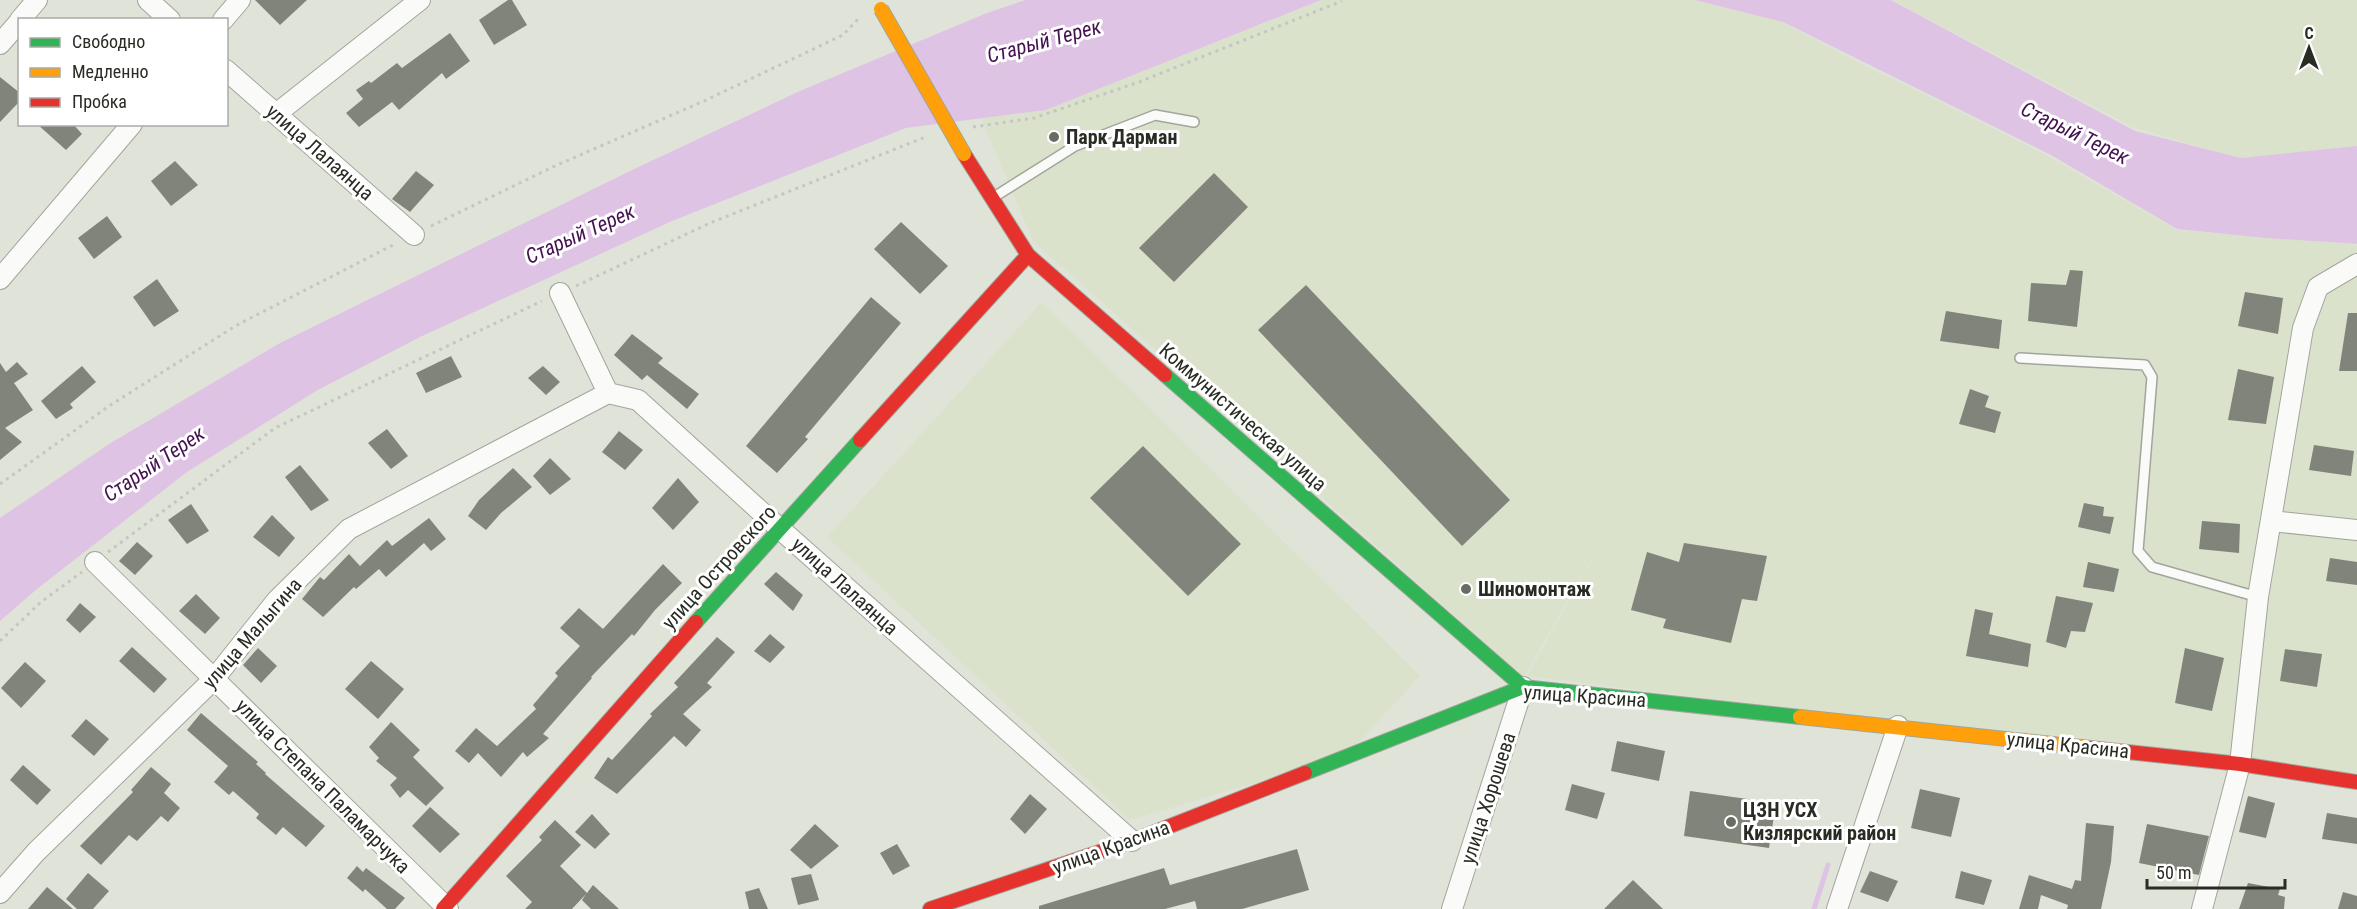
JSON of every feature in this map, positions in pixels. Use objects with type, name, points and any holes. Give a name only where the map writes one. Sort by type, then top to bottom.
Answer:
[{"type":"street","points":[[22,18],[37,0]]},
{"type":"street","points":[[148,0],[168,18]]},
{"type":"street","points":[[225,18],[240,0]]},
{"type":"street","points":[[276,114],[420,0]]},
{"type":"street","name":"Коммунистическая улица","points":[[878,5],[964,154],[1028,255],[1523,687]]},
{"type":"street","points":[[0,44],[18,22]]},
{"type":"street","name":"улица Лалаянца","points":[[228,72],[414,235]]},
{"type":"street","points":[[0,279],[130,126]]},
{"type":"street","name":"улица Островского","points":[[445,908],[779,528],[1028,255]]},
{"type":"street","points":[[2202,909],[2240,764],[2258,597],[2303,328],[2318,287],[2357,264]]},
{"type":"street","points":[[560,293],[608,393]]},
{"type":"street","name":"улица Лалаянца","points":[[608,393],[638,400],[1132,841]]},
{"type":"street","name":"улица Малыгина","points":[[0,893],[36,852],[214,679],[277,600],[350,529],[608,393]]},
{"type":"street","points":[[2271,521],[2357,530]]},
{"type":"street","name":"улица Степана Паламарчука","points":[[95,562],[445,908]]},
{"type":"street","name":"улица Красина","points":[[930,909],[1132,841],[1523,687],[2240,764],[2357,782]]},
{"type":"street","name":"улица Хорошева","points":[[1452,909],[1523,687]]},
{"type":"street","points":[[1837,909],[1898,726]]},
{"type":"lane","points":[[992,198],[1075,146],[1155,115],[1194,122]]},
{"type":"lane","points":[[2020,358],[2145,365],[2152,377],[2138,551],[2152,567],[2258,597]]},
{"type":"path","points":[[964,128],[1034,118],[1139,82],[1342,1]]},
{"type":"path","points":[[0,641],[41,602],[275,428],[486,326],[710,223],[930,136]]},
{"type":"shaded area","points":[[1322,0],[1695,0],[1780,21],[1882,75],[2035,149],[2177,230],[2357,245],[2357,780],[1527,676],[1626,499],[1524,677],[1033,241],[981,118],[1046,110]]},
{"type":"shaded area","points":[[1892,0],[2357,0],[2357,146],[2245,160],[2133,127]]},
{"type":"shaded area","points":[[1042,302],[1420,676],[1346,756],[1130,820],[827,537]]},
{"type":"water","name":"Старый Терек","points":[[1025,0],[1321,0],[1046,110],[906,128],[672,221],[420,337],[316,391],[187,472],[37,589],[0,621],[0,518],[109,444],[280,343],[630,171],[802,90],[987,13]]},
{"type":"water","name":"Старый Терек","points":[[1695,0],[1891,0],[2135,131],[2241,158],[2357,146],[2357,244],[2177,229],[2051,155],[1783,22]]},
{"type":"building","points":[[255,0],[307,0],[280,25]]},
{"type":"building","points":[[508,0],[512,0],[527,25],[494,45],[479,20]]},
{"type":"building","points":[[450,33],[470,61],[446,79],[442,73],[399,110],[392,102],[359,127],[346,113],[363,99],[356,90],[369,81],[371,83],[397,63],[402,68]]},
{"type":"building","points":[[0,77],[18,91],[18,103],[0,122]]},
{"type":"building","points":[[39,126],[75,126],[82,134],[66,150]]},
{"type":"building","points":[[175,161],[198,185],[171,206],[151,181]]},
{"type":"building","points":[[416,171],[434,185],[410,212],[392,199]]},
{"type":"building","points":[[1214,173],[1248,207],[1174,282],[1139,248]]},
{"type":"building","points":[[107,216],[122,237],[94,259],[78,238]]},
{"type":"building","points":[[901,222],[948,266],[920,294],[874,249]]},
{"type":"building","points":[[2070,270],[2083,271],[2077,327],[2028,321],[2031,283],[2066,285]]},
{"type":"building","points":[[157,279],[179,311],[154,327],[133,297]]},
{"type":"building","points":[[1306,285],[1510,500],[1462,546],[1258,330]]},
{"type":"building","points":[[2245,292],[2283,298],[2278,334],[2238,326]]},
{"type":"building","points":[[871,297],[901,323],[805,437],[808,439],[777,473],[746,446]]},
{"type":"building","points":[[1946,311],[2002,320],[1999,349],[1940,341]]},
{"type":"building","points":[[2348,313],[2357,313],[2357,371],[2339,371]]},
{"type":"building","points":[[632,334],[663,358],[658,363],[699,394],[687,409],[647,375],[642,380],[614,355]]},
{"type":"building","points":[[451,356],[462,377],[426,393],[416,373]]},
{"type":"building","points":[[17,362],[28,374],[14,383],[33,410],[5,428],[22,442],[0,460],[0,363],[6,372]]},
{"type":"building","points":[[82,366],[96,382],[70,404],[73,408],[56,419],[41,401]]},
{"type":"building","points":[[543,366],[560,382],[546,395],[528,378]]},
{"type":"building","points":[[2238,369],[2274,377],[2266,424],[2228,420]]},
{"type":"building","points":[[1970,389],[1989,396],[1985,407],[2001,412],[1995,433],[1959,424]]},
{"type":"building","points":[[387,429],[408,456],[391,469],[368,443]]},
{"type":"building","points":[[619,431],[643,450],[625,470],[602,452]]},
{"type":"building","points":[[2314,445],[2354,451],[2351,476],[2309,470]]},
{"type":"building","points":[[1143,446],[1241,544],[1188,596],[1090,498]]},
{"type":"building","points":[[550,458],[571,479],[550,495],[533,476]]},
{"type":"building","points":[[300,465],[329,500],[311,511],[285,477]]},
{"type":"building","points":[[513,468],[532,487],[501,513],[486,530],[468,516],[479,500]]},
{"type":"building","points":[[678,478],[699,502],[673,530],[652,508]]},
{"type":"building","points":[[2084,503],[2104,507],[2103,516],[2114,517],[2110,534],[2078,527]]},
{"type":"building","points":[[191,504],[209,531],[187,544],[168,520]]},
{"type":"building","points":[[272,515],[295,538],[279,557],[253,537]]},
{"type":"building","points":[[429,518],[446,539],[431,551],[424,543],[386,577],[379,569],[356,589],[354,587],[323,617],[302,599],[320,577],[324,580],[349,554],[360,566],[387,540],[392,546]]},
{"type":"building","points":[[2202,521],[2240,524],[2239,553],[2199,549]]},
{"type":"building","points":[[137,542],[153,556],[135,575],[119,561]]},
{"type":"building","points":[[1684,543],[1767,556],[1757,601],[1742,599],[1731,643],[1663,628],[1666,619],[1631,610],[1647,552],[1679,562]]},
{"type":"building","points":[[2330,558],[2357,562],[2357,585],[2326,581]]},
{"type":"building","points":[[2088,562],[2119,569],[2114,592],[2083,587]]},
{"type":"building","points":[[663,564],[682,583],[655,610],[634,636],[632,634],[591,677],[543,734],[549,738],[527,757],[523,752],[501,777],[478,753],[469,763],[455,751],[476,728],[497,746],[536,709],[533,705],[558,676],[555,673],[580,646],[560,628],[579,608],[603,629]]},
{"type":"building","points":[[776,572],[803,595],[793,611],[764,584]]},
{"type":"building","points":[[196,594],[220,618],[205,634],[179,611]]},
{"type":"building","points":[[2056,596],[2093,603],[2085,632],[2071,631],[2066,648],[2046,642]]},
{"type":"building","points":[[80,603],[96,617],[80,633],[66,620]]},
{"type":"building","points":[[1975,609],[1993,613],[1989,634],[2031,644],[2028,667],[1966,656]]},
{"type":"building","points":[[770,634],[785,647],[770,663],[754,651]]},
{"type":"building","points":[[717,637],[735,652],[707,683],[712,687],[683,714],[701,730],[686,747],[674,736],[617,794],[594,778],[608,757],[612,760],[652,716],[650,714],[678,687],[674,683]]},
{"type":"building","points":[[132,647],[167,679],[154,693],[119,661]]},
{"type":"building","points":[[258,648],[277,666],[261,683],[243,665]]},
{"type":"building","points":[[2185,648],[2224,658],[2212,711],[2175,703]]},
{"type":"building","points":[[2285,649],[2322,654],[2317,687],[2280,681]]},
{"type":"building","points":[[371,661],[404,689],[378,719],[345,689]]},
{"type":"building","points":[[25,662],[46,681],[21,708],[1,688]]},
{"type":"building","points":[[201,713],[258,762],[256,764],[265,774],[325,826],[306,847],[283,827],[276,835],[256,818],[259,814],[233,791],[229,795],[214,782],[228,766],[187,730]]},
{"type":"building","points":[[86,719],[109,739],[94,756],[71,736]]},
{"type":"building","points":[[391,722],[420,750],[413,757],[444,788],[426,806],[408,790],[400,798],[390,785],[397,778],[376,761],[379,758],[369,747]]},
{"type":"building","points":[[1617,741],[1665,751],[1659,781],[1611,771]]},
{"type":"building","points":[[23,765],[51,790],[37,805],[10,780]]},
{"type":"building","points":[[151,767],[171,784],[164,793],[180,808],[168,822],[161,816],[137,841],[129,835],[101,865],[80,846],[133,792],[131,790]]},
{"type":"building","points":[[1572,784],[1605,793],[1597,819],[1565,810]]},
{"type":"building","points":[[1920,789],[1960,798],[1951,837],[1911,828]]},
{"type":"building","points":[[1690,791],[1776,803],[1769,848],[1684,836]]},
{"type":"building","points":[[1030,794],[1047,809],[1025,834],[1010,819]]},
{"type":"building","points":[[2248,796],[2275,803],[2266,838],[2239,832]]},
{"type":"building","points":[[430,807],[460,834],[440,853],[412,826]]},
{"type":"building","points":[[2327,813],[2357,818],[2357,844],[2322,839]]},
{"type":"building","points":[[592,814],[610,834],[595,849],[575,832]]},
{"type":"building","points":[[555,820],[581,845],[560,866],[587,893],[593,885],[619,909],[591,909],[582,900],[586,894],[572,909],[525,909],[532,902],[506,876],[542,840],[539,837]]},
{"type":"building","points":[[2086,823],[2114,826],[2111,862],[2101,909],[2067,909],[2068,905],[2041,895],[2038,909],[2019,909],[2029,875],[2072,889],[2075,880],[2081,881]]},
{"type":"building","points":[[815,824],[839,846],[811,869],[790,850]]},
{"type":"building","points":[[2147,824],[2209,836],[2199,875],[2139,863]]},
{"type":"building","points":[[897,844],[910,866],[893,875],[880,853]]},
{"type":"building","points":[[1297,849],[1309,890],[1242,909],[1197,909],[1195,901],[1165,909],[1039,909],[1039,906],[1164,868],[1170,885]]},
{"type":"building","points":[[357,866],[363,872],[366,868],[405,898],[395,909],[387,909],[365,889],[363,892],[347,878]]},
{"type":"building","points":[[1870,871],[1898,881],[1888,902],[1860,892]]},
{"type":"building","points":[[1961,871],[1992,880],[1984,905],[1955,898]]},
{"type":"building","points":[[88,873],[109,891],[93,909],[77,909],[66,899]]},
{"type":"building","points":[[811,874],[819,900],[798,905],[791,878]]},
{"type":"building","points":[[1633,880],[1663,909],[1604,909]]},
{"type":"building","points":[[2248,883],[2280,889],[2278,895],[2285,897],[2284,909],[2239,909]]},
{"type":"building","points":[[47,887],[73,909],[28,909]]},
{"type":"building","points":[[759,888],[768,909],[749,909],[745,892]]},
{"type":"building","points":[[2343,892],[2357,896],[2357,909],[2338,909]]},
{"type":"waterway","points":[[1814,909],[1828,865]]},
{"type":"traffic: fast","points":[[1165,375],[1523,687]]},
{"type":"traffic: fast","points":[[696,622],[860,440]]},
{"type":"traffic: fast","points":[[1305,773],[1523,687],[1800,717]]},
{"type":"traffic: slow","points":[[881,9],[964,154]]},
{"type":"traffic: slow","points":[[1800,717],[2090,748]]},
{"type":"traffic: jam","points":[[964,154],[1028,255],[1165,375]]},
{"type":"traffic: jam","points":[[860,440],[1028,255]]},
{"type":"traffic: jam","points":[[443,909],[696,622]]},
{"type":"traffic: jam","points":[[2090,748],[2240,764],[2357,782]]},
{"type":"traffic: jam","points":[[930,909],[1132,841],[1305,773]]},
{"type":"place","name":"Парк Дарман","points":[[1054,137]]},
{"type":"place","name":"Шиномонтаж","points":[[1466,589]]},
{"type":"place","name":"ЦЗН УСХ Кизлярский район","points":[[1731,822]]}]
